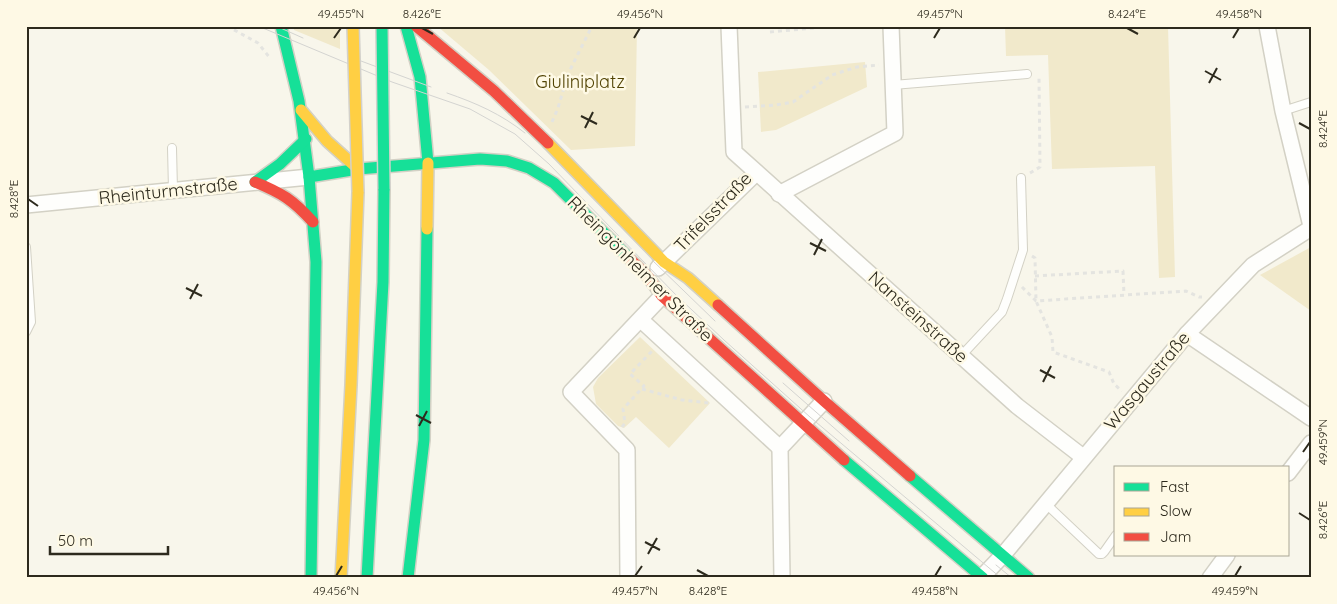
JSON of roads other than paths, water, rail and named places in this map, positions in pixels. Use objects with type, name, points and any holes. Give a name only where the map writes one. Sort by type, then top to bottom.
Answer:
[{"type":"main road","points":[[341,578],[348,470],[358,192],[352,26]]},
{"type":"main road","points":[[367,578],[383,282],[382,26]]},
{"type":"main road","points":[[406,26],[421,78],[428,163],[424,440],[408,578]]},
{"type":"main road","name":"Rheingönheimer Straße","points":[[416,26],[494,90],[664,262],[688,278],[824,401],[1029,578]]},
{"type":"main road","points":[[281,27],[292,67],[306,139],[316,262],[311,578]]},
{"type":"main road","points":[[301,110],[327,140],[358,169]]},
{"type":"main road","points":[[255,182],[280,164],[306,139]]},
{"type":"main road","name":"Rheingönheimer Straße","points":[[309,177],[358,169],[480,159],[507,161],[529,168],[554,183],[648,277],[662,296],[842,459],[982,578]]},
{"type":"main road","points":[[255,182],[278,191],[298,206],[313,222]]},
{"type":"street","name":"Trifelsstraße","points":[[648,277],[756,174],[734,152],[728,26]]},
{"type":"street","points":[[779,194],[895,133],[891,26]]},
{"type":"street","points":[[1267,26],[1283,111],[1311,227]]},
{"type":"street","name":"Nansteinstraße","points":[[756,174],[1017,406],[1083,457]]},
{"type":"street","name":"Rheinturmstraße","points":[[26,205],[309,177]]},
{"type":"street","name":"Wasgaustraße","points":[[982,578],[1187,334],[1253,265],[1311,227]]},
{"type":"street","points":[[628,578],[627,450],[571,392],[662,296]]},
{"type":"street","name":"Rheingönheimer Straße","points":[[641,320],[780,448]]},
{"type":"street","points":[[1187,334],[1311,418]]},
{"type":"street","points":[[782,578],[780,448],[824,401]]},
{"type":"street","points":[[1290,470],[1311,443]]},
{"type":"street","points":[[1210,578],[1226,556]]},
{"type":"lane","points":[[893,85],[1027,74]]},
{"type":"lane","points":[[1283,111],[1311,102]]},
{"type":"lane","points":[[172,148],[173,190]]},
{"type":"lane","points":[[961,356],[1002,312],[1014,279],[1023,250],[1021,178]]},
{"type":"lane","points":[[26,247],[30,322],[26,332]]},
{"type":"lane","points":[[1045,503],[1099,554],[1104,552],[1114,538]]},
{"type":"tram line","points":[[258,26],[392,82],[470,109],[515,134],[549,164],[676,295],[724,340],[810,417],[1001,578]]},
{"type":"tram line","points":[[276,26],[303,38]]},
{"type":"tram line","points":[[361,61],[431,87]]},
{"type":"tram line","points":[[447,93],[488,110],[507,120],[525,133]]},
{"type":"tram line","points":[[652,260],[715,321]]},
{"type":"tram line","points":[[783,383],[849,441]]},
{"type":"tram line","points":[[996,565],[1012,578]]},
{"type":"park label","name":"Giuliniplatz","points":[[580,82]]}]
